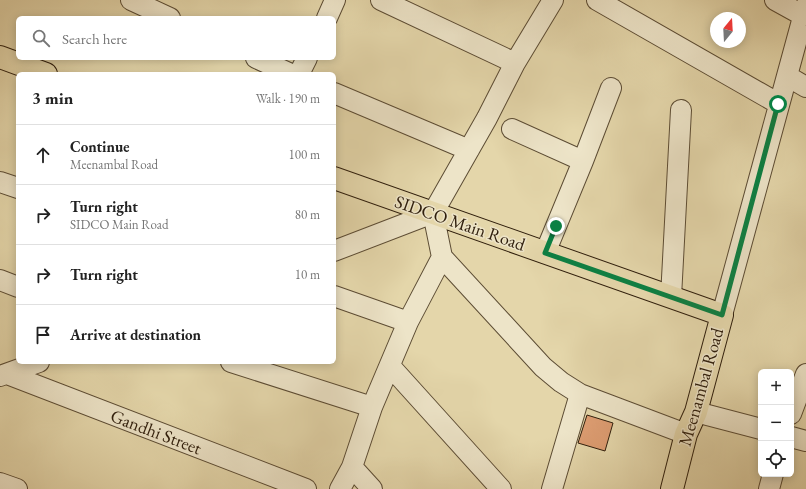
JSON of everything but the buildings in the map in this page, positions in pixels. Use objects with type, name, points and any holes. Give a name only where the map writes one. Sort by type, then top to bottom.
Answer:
[{"type":"main road","points":[[0,57],[41,72]]},
{"type":"main road","name":"SIDCO Main Road","points":[[336,179],[722,315]]},
{"type":"main road","name":"Meenambal Road","points":[[672,489],[686,434],[696,412],[722,315]]},
{"type":"street","points":[[131,0],[166,16]]},
{"type":"street","points":[[327,16],[335,0]]},
{"type":"street","points":[[381,0],[516,63]]},
{"type":"street","points":[[336,250],[432,213],[553,0]]},
{"type":"street","points":[[596,0],[778,104]]},
{"type":"street","points":[[775,0],[805,11]]},
{"type":"street","name":"Meenambal Road","points":[[722,315],[778,104],[805,11]]},
{"type":"street","points":[[260,60],[287,72]]},
{"type":"street","points":[[300,72],[306,60]]},
{"type":"street","points":[[787,76],[806,69]]},
{"type":"street","points":[[787,76],[806,87]]},
{"type":"street","points":[[545,253],[611,88]]},
{"type":"street","points":[[336,94],[469,150]]},
{"type":"street","points":[[671,297],[681,110]]},
{"type":"street","points":[[512,128],[583,161]]},
{"type":"street","points":[[0,182],[16,187]]},
{"type":"street","points":[[432,213],[442,257],[543,367],[561,382],[580,394],[686,434]]},
{"type":"street","points":[[340,489],[352,467],[372,407],[408,322],[442,257]]},
{"type":"street","points":[[0,280],[16,286]]},
{"type":"street","points":[[336,297],[408,322]]},
{"type":"street","points":[[3,375],[33,364]]},
{"type":"street","points":[[237,364],[372,407]]},
{"type":"street","points":[[390,366],[501,489]]},
{"type":"street","points":[[794,406],[806,374]]},
{"type":"street","name":"Gandhi Street","points":[[3,375],[306,489]]},
{"type":"street","points":[[552,489],[580,394]]},
{"type":"street","points":[[696,412],[758,428]]},
{"type":"street","points":[[794,438],[806,441]]},
{"type":"street","points":[[352,467],[372,489]]},
{"type":"street","points":[[769,489],[772,477]]},
{"type":"street","points":[[0,483],[16,489]]},
{"type":"route","points":[[556,226],[545,253],[722,315],[778,104]]}]
